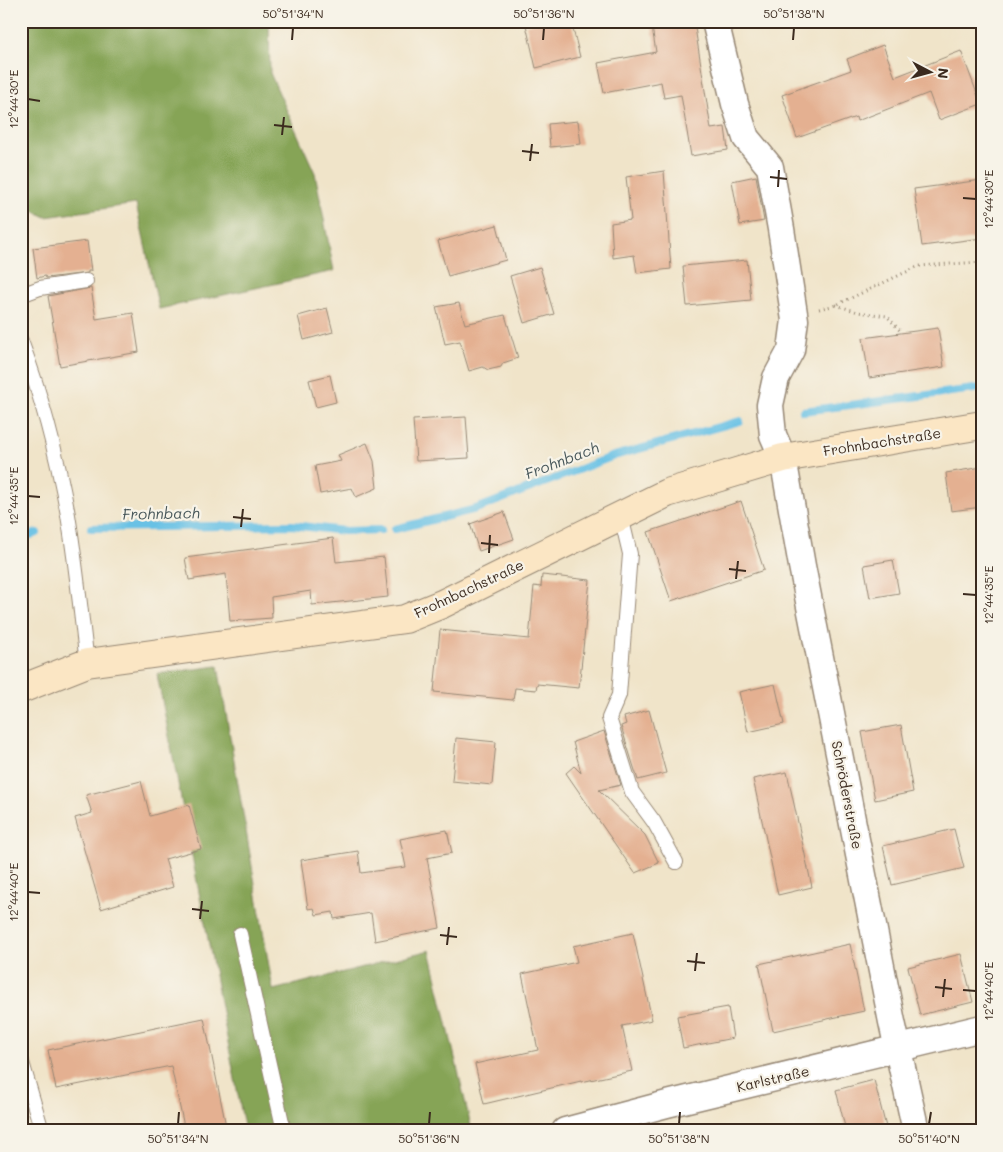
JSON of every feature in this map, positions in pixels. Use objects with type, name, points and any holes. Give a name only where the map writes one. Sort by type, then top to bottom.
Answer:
[{"type":"street","points":[[715,21],[735,104],[746,138],[770,166],[781,229],[795,320],[791,350],[776,378],[770,405],[773,435],[783,458]]},
{"type":"street","name":"Frohnbachstraße","points":[[21,689],[87,663],[405,619],[442,604],[667,493],[783,458],[982,425]]},
{"type":"street","name":"Schröderstraße","points":[[783,458],[804,575],[916,1131]]},
{"type":"street","name":"Karlstraße","points":[[565,1131],[667,1104],[982,1028]]},
{"type":"lane","points":[[21,295],[40,288],[86,281]]},
{"type":"lane","points":[[21,341],[34,377],[52,440],[68,516],[87,663]]},
{"type":"lane","points":[[620,516],[630,554],[619,695],[609,718],[632,792],[654,822],[676,862]]},
{"type":"lane","points":[[240,934],[284,1131]]},
{"type":"lane","points":[[21,1060],[42,1131]]},
{"type":"path","points":[[794,314],[836,305],[919,266],[982,262]]},
{"type":"path","points":[[836,305],[858,312],[887,316],[902,333]]},
{"type":"green space","points":[[21,21],[269,21],[270,73],[315,173],[334,271],[159,309],[136,204],[46,217],[21,205]]},
{"type":"green space","points":[[218,666],[273,990],[430,950],[472,1131],[245,1131],[157,674]]},
{"type":"building","points":[[541,21],[571,21],[580,57],[536,68],[526,25]]},
{"type":"building","points":[[651,21],[694,21],[711,129],[725,127],[728,150],[691,156],[681,95],[664,98],[661,82],[604,93],[598,63],[656,52]]},
{"type":"building","points":[[883,45],[895,77],[961,51],[981,104],[939,120],[929,93],[857,121],[856,117],[797,138],[782,95],[851,70],[847,59]]},
{"type":"building","points":[[578,121],[581,144],[550,147],[548,124]]},
{"type":"building","points":[[664,171],[671,269],[637,273],[634,255],[613,258],[611,223],[631,220],[626,177]]},
{"type":"building","points":[[756,176],[764,221],[740,225],[732,181]]},
{"type":"building","points":[[982,180],[982,238],[922,246],[914,189]]},
{"type":"building","points":[[497,225],[506,260],[448,276],[438,241]]},
{"type":"building","points":[[87,241],[91,271],[88,271],[88,273],[37,278],[33,248]]},
{"type":"building","points":[[747,260],[751,300],[687,306],[683,266]]},
{"type":"building","points":[[540,267],[554,314],[524,323],[510,276]]},
{"type":"building","points":[[91,288],[96,319],[133,313],[139,352],[60,366],[48,296]]},
{"type":"building","points":[[459,303],[465,324],[505,315],[518,358],[503,363],[501,367],[488,370],[483,367],[469,371],[460,341],[445,344],[436,307]]},
{"type":"building","points":[[327,308],[333,332],[304,340],[298,316]]},
{"type":"building","points":[[938,328],[944,367],[869,378],[863,338]]},
{"type":"building","points":[[330,375],[336,402],[316,407],[309,380]]},
{"type":"building","points":[[466,417],[469,458],[416,461],[413,420]]},
{"type":"building","points":[[367,443],[374,461],[377,488],[356,497],[352,488],[320,494],[315,466],[341,461],[338,455]]},
{"type":"building","points":[[982,467],[982,507],[951,511],[946,473]]},
{"type":"building","points":[[741,501],[764,570],[671,601],[648,532]]},
{"type":"building","points":[[504,512],[514,539],[479,551],[470,524]]},
{"type":"building","points":[[333,538],[336,562],[384,557],[388,597],[312,605],[311,591],[271,597],[272,618],[230,621],[226,574],[189,580],[185,558]]},
{"type":"building","points":[[893,560],[899,593],[870,598],[864,565]]},
{"type":"building","points":[[542,575],[590,580],[579,688],[537,684],[536,690],[515,688],[513,700],[434,692],[440,630],[529,639],[534,586],[541,587]]},
{"type":"building","points":[[775,684],[784,724],[748,732],[739,692]]},
{"type":"building","points":[[649,710],[666,773],[638,780],[621,726],[626,724],[624,717]]},
{"type":"building","points":[[901,725],[913,792],[875,800],[862,732]]},
{"type":"building","points":[[604,731],[621,785],[599,790],[645,835],[659,863],[635,873],[566,773],[574,766],[581,773],[573,742]]},
{"type":"building","points":[[456,738],[496,742],[492,785],[452,781]]},
{"type":"building","points":[[787,772],[812,887],[778,895],[753,779]]},
{"type":"building","points":[[141,781],[150,816],[189,805],[201,849],[165,859],[173,887],[101,909],[75,818],[92,813],[86,795]]},
{"type":"building","points":[[954,829],[964,868],[892,885],[883,846]]},
{"type":"building","points":[[447,830],[452,853],[427,858],[440,928],[375,941],[371,913],[334,919],[333,912],[316,915],[314,908],[308,909],[301,860],[358,851],[361,873],[406,867],[400,839]]},
{"type":"building","points":[[633,933],[652,1020],[622,1026],[632,1071],[484,1104],[475,1064],[538,1050],[522,974],[577,962],[573,946]]},
{"type":"building","points":[[850,944],[864,1011],[773,1031],[759,964]]},
{"type":"building","points":[[961,954],[973,1002],[920,1015],[908,967]]},
{"type":"building","points":[[728,1007],[733,1038],[683,1048],[677,1016]]},
{"type":"building","points":[[204,1018],[227,1131],[185,1131],[171,1066],[56,1089],[48,1050]]},
{"type":"building","points":[[874,1080],[887,1131],[846,1131],[836,1090]]},
{"type":"waterway","name":"Frohnbach","points":[[803,411],[982,388]]},
{"type":"waterway","name":"Frohnbach","points":[[395,529],[476,509],[614,456],[740,421]]},
{"type":"waterway","name":"Frohnbach","points":[[91,528],[292,525],[344,531],[381,530]]},
{"type":"waterway","name":"Frohnbach","points":[[21,538],[37,533]]}]
